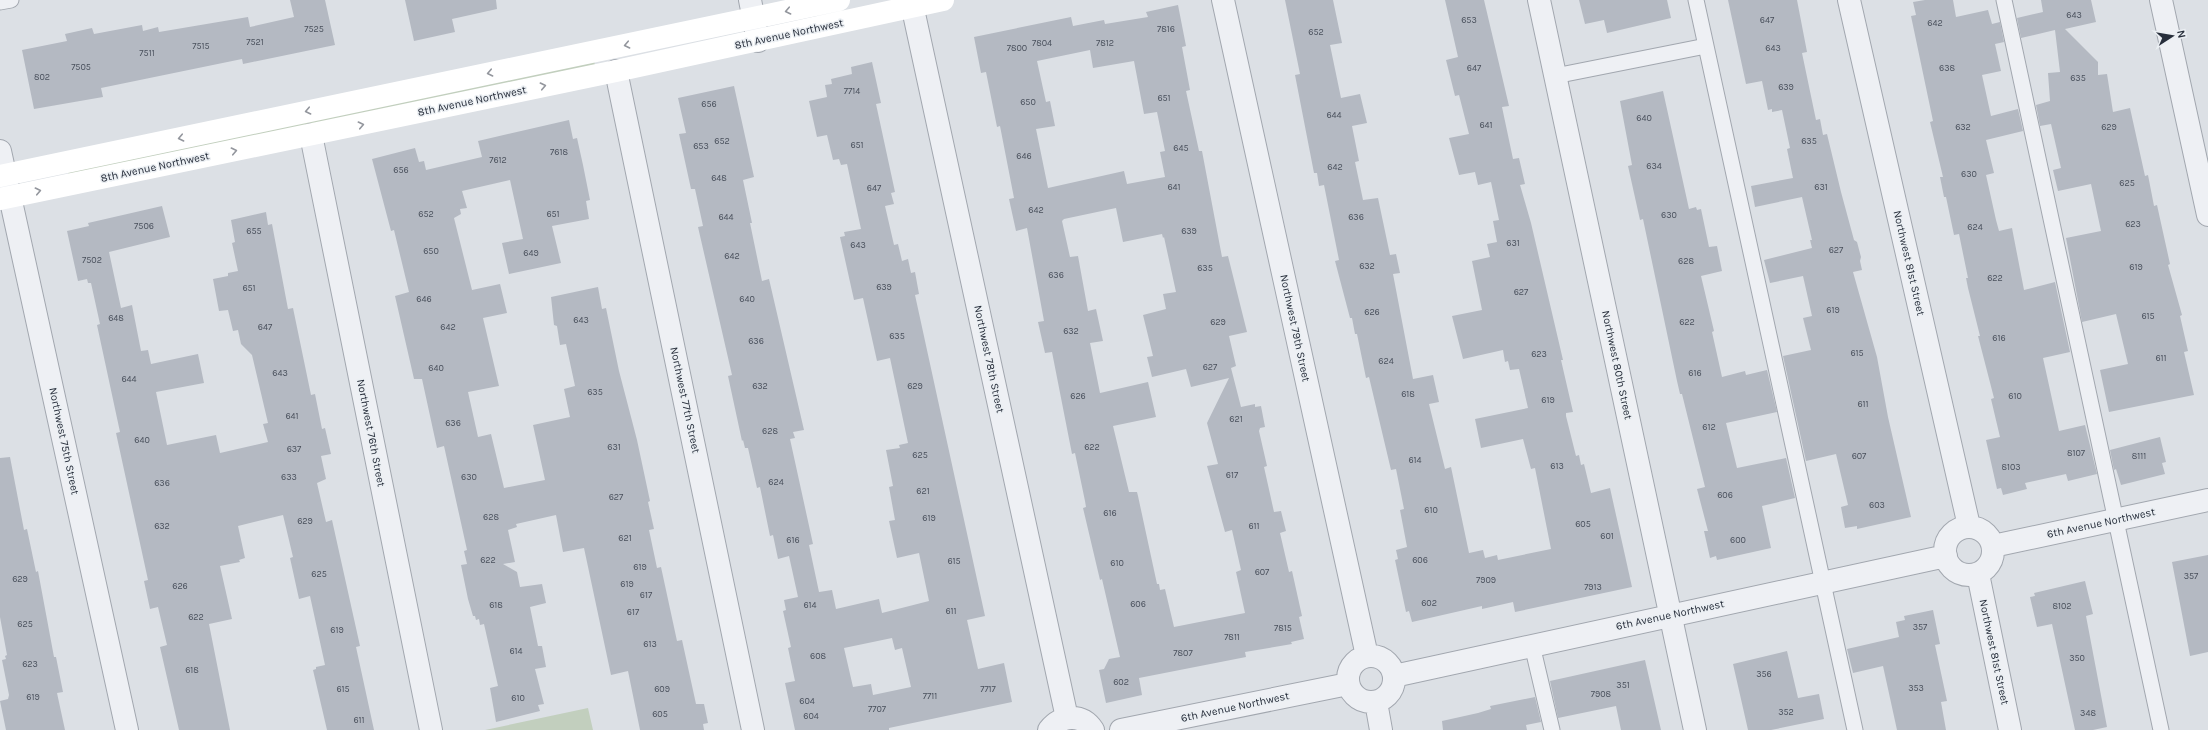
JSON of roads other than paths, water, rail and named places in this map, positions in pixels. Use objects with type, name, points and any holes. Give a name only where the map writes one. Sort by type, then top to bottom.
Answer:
[{"type":"main road","name":"8th Avenue Northwest","points":[[3,175],[752,9],[839,0]]},
{"type":"main road","name":"8th Avenue Northwest","points":[[5,198],[758,41],[912,3],[943,0]]},
{"type":"street","name":"Northwest 79th Street","points":[[1223,0],[1367,656]]},
{"type":"street","name":"Northwest 80th Street","points":[[1539,0],[1695,730]]},
{"type":"street","name":"Northwest 81st Street","points":[[1849,0],[1969,526]]},
{"type":"street","points":[[2161,0],[2208,215]]},
{"type":"street","name":"Northwest 78th Street","points":[[912,3],[1058,724]]},
{"type":"street","points":[[752,9],[758,41]]},
{"type":"street","name":"Northwest 77th Street","points":[[616,71],[754,730]]},
{"type":"street","name":"Northwest 76th Street","points":[[311,135],[431,730]]},
{"type":"street","name":"Northwest 75th Street","points":[[0,151],[5,198],[126,730]]},
{"type":"street","name":"6th Avenue Northwest","points":[[1993,546],[2208,500]]},
{"type":"street","points":[[1969,526],[1976,528],[1990,537],[1993,546],[1994,553],[1988,568],[1978,574],[1964,575],[1956,572],[1950,567],[1946,556],[1946,544],[1949,537],[1961,528],[1969,526]]},
{"type":"street","name":"6th Avenue Northwest","points":[[1394,676],[1946,556]]},
{"type":"street","name":"Northwest 81st Street","points":[[1978,574],[2010,730]]},
{"type":"street","points":[[1367,656],[1377,656],[1384,659],[1390,664],[1394,676],[1393,687],[1389,694],[1376,702],[1360,699],[1354,695],[1348,684],[1348,673],[1351,666],[1356,661],[1367,656]]},
{"type":"street","name":"6th Avenue Northwest","points":[[1121,730],[1348,684]]},
{"type":"street","points":[[1376,702],[1381,730]]},
{"type":"street","points":[[1058,724],[1077,718],[1085,721],[1093,730]]},
{"type":"lane","points":[[0,2],[11,0]]},
{"type":"lane","points":[[1696,0],[1824,582],[1855,730]]},
{"type":"lane","points":[[2004,0],[2161,730]]},
{"type":"lane","points":[[1555,76],[1706,46]]},
{"type":"lane","points":[[1532,645],[1552,730]]}]
